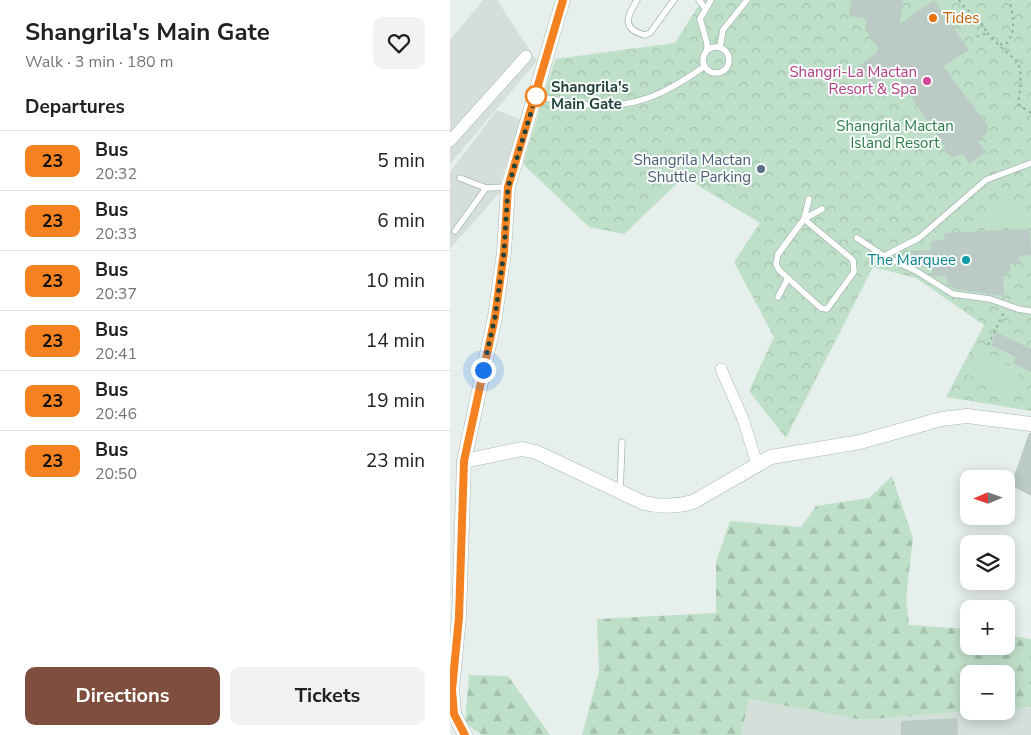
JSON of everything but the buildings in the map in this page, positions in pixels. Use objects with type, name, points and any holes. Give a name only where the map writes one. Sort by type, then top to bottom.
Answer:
[{"type":"street","points":[[465,735],[454,714],[452,690],[464,461],[495,317],[504,252],[508,187],[563,0]]},
{"type":"street","points":[[450,141],[526,56]]},
{"type":"street","points":[[721,369],[743,419],[757,464]]},
{"type":"street","points":[[464,461],[522,450],[536,452],[644,503],[660,506],[680,506],[693,502],[771,457],[860,442],[941,419],[967,416],[1031,424]]},
{"type":"lane","points":[[637,0],[628,14],[627,21],[630,27],[645,35],[650,32],[674,0]]},
{"type":"lane","points":[[699,0],[706,8]]},
{"type":"lane","points":[[707,50],[713,47],[720,47],[728,56],[726,68],[714,73],[705,66],[703,58],[707,50],[707,43],[700,19],[711,0]]},
{"type":"lane","points":[[720,47],[723,30],[747,0]]},
{"type":"lane","points":[[536,96],[586,106],[627,105],[661,94],[705,66]]},
{"type":"lane","points":[[884,256],[913,242],[983,182],[1031,164]]},
{"type":"lane","points":[[460,178],[486,188],[508,187]]},
{"type":"lane","points":[[455,231],[486,188]]},
{"type":"lane","points":[[804,219],[853,260],[855,270],[827,309],[821,308],[777,267],[776,258],[804,219],[809,199]]},
{"type":"lane","points":[[804,219],[822,210]]},
{"type":"lane","points":[[857,238],[884,256],[916,271],[953,294],[990,299],[1031,311]]},
{"type":"lane","points":[[778,297],[788,278]]},
{"type":"lane","points":[[620,492],[622,442]]},
{"type":"path","points":[[959,0],[962,6],[982,22],[987,32],[998,44],[1015,57],[1022,74],[1018,104],[1031,113]]},
{"type":"path","points":[[998,44],[1005,45],[1012,35],[1014,23],[1010,0]]},
{"type":"path","points":[[973,38],[987,32]]},
{"type":"path","points":[[988,345],[1007,305]]},
{"type":"shaded area","points":[[483,0],[497,0],[537,61],[450,164],[450,40]]},
{"type":"shaded area","points":[[497,110],[521,120],[501,180],[501,191],[450,249],[450,172]]},
{"type":"shaded area","points":[[748,699],[862,720],[960,712],[960,720],[1015,720],[1015,708],[1031,707],[1031,735],[741,735]]},
{"type":"green space","name":"Shangrila Mactan Island Resort","points":[[702,0],[1031,0],[1031,411],[946,397],[984,325],[916,278],[873,267],[786,438],[749,391],[774,337],[734,262],[760,223],[684,177],[624,234],[589,227],[523,164],[555,59],[675,43]]},
{"type":"green space","points":[[1026,202],[1027,226],[990,227],[990,203]]},
{"type":"green space","points":[[979,349],[1021,372],[1008,396],[965,373]]},
{"type":"green space","points":[[892,476],[913,538],[906,598],[909,625],[960,628],[960,655],[1015,655],[1015,636],[1031,639],[1031,707],[1015,708],[1015,665],[960,665],[960,712],[862,720],[749,699],[741,735],[582,735],[599,672],[597,619],[716,613],[716,562],[730,521],[801,527],[816,506],[869,498]]},
{"type":"green space","points":[[469,675],[508,676],[550,735],[482,735],[465,723]]},
{"type":"bus line","name":"23","points":[[465,735],[454,714],[452,690],[459,617],[464,461],[495,317],[504,252],[508,187],[563,0]]},
{"type":"place","name":"Tides","points":[[933,18]]},
{"type":"place","name":"Shangri-La Mactan Resort & Spa","points":[[927,81]]},
{"type":"place","name":"Shangrila's Main Gate","points":[[536,96]]},
{"type":"place","name":"Shangrila Mactan Shuttle Parking","points":[[761,169]]},
{"type":"place","name":"The Marquee","points":[[966,260]]},
{"type":"route","points":[[483,370],[495,317],[504,252],[508,187],[536,96]]}]
